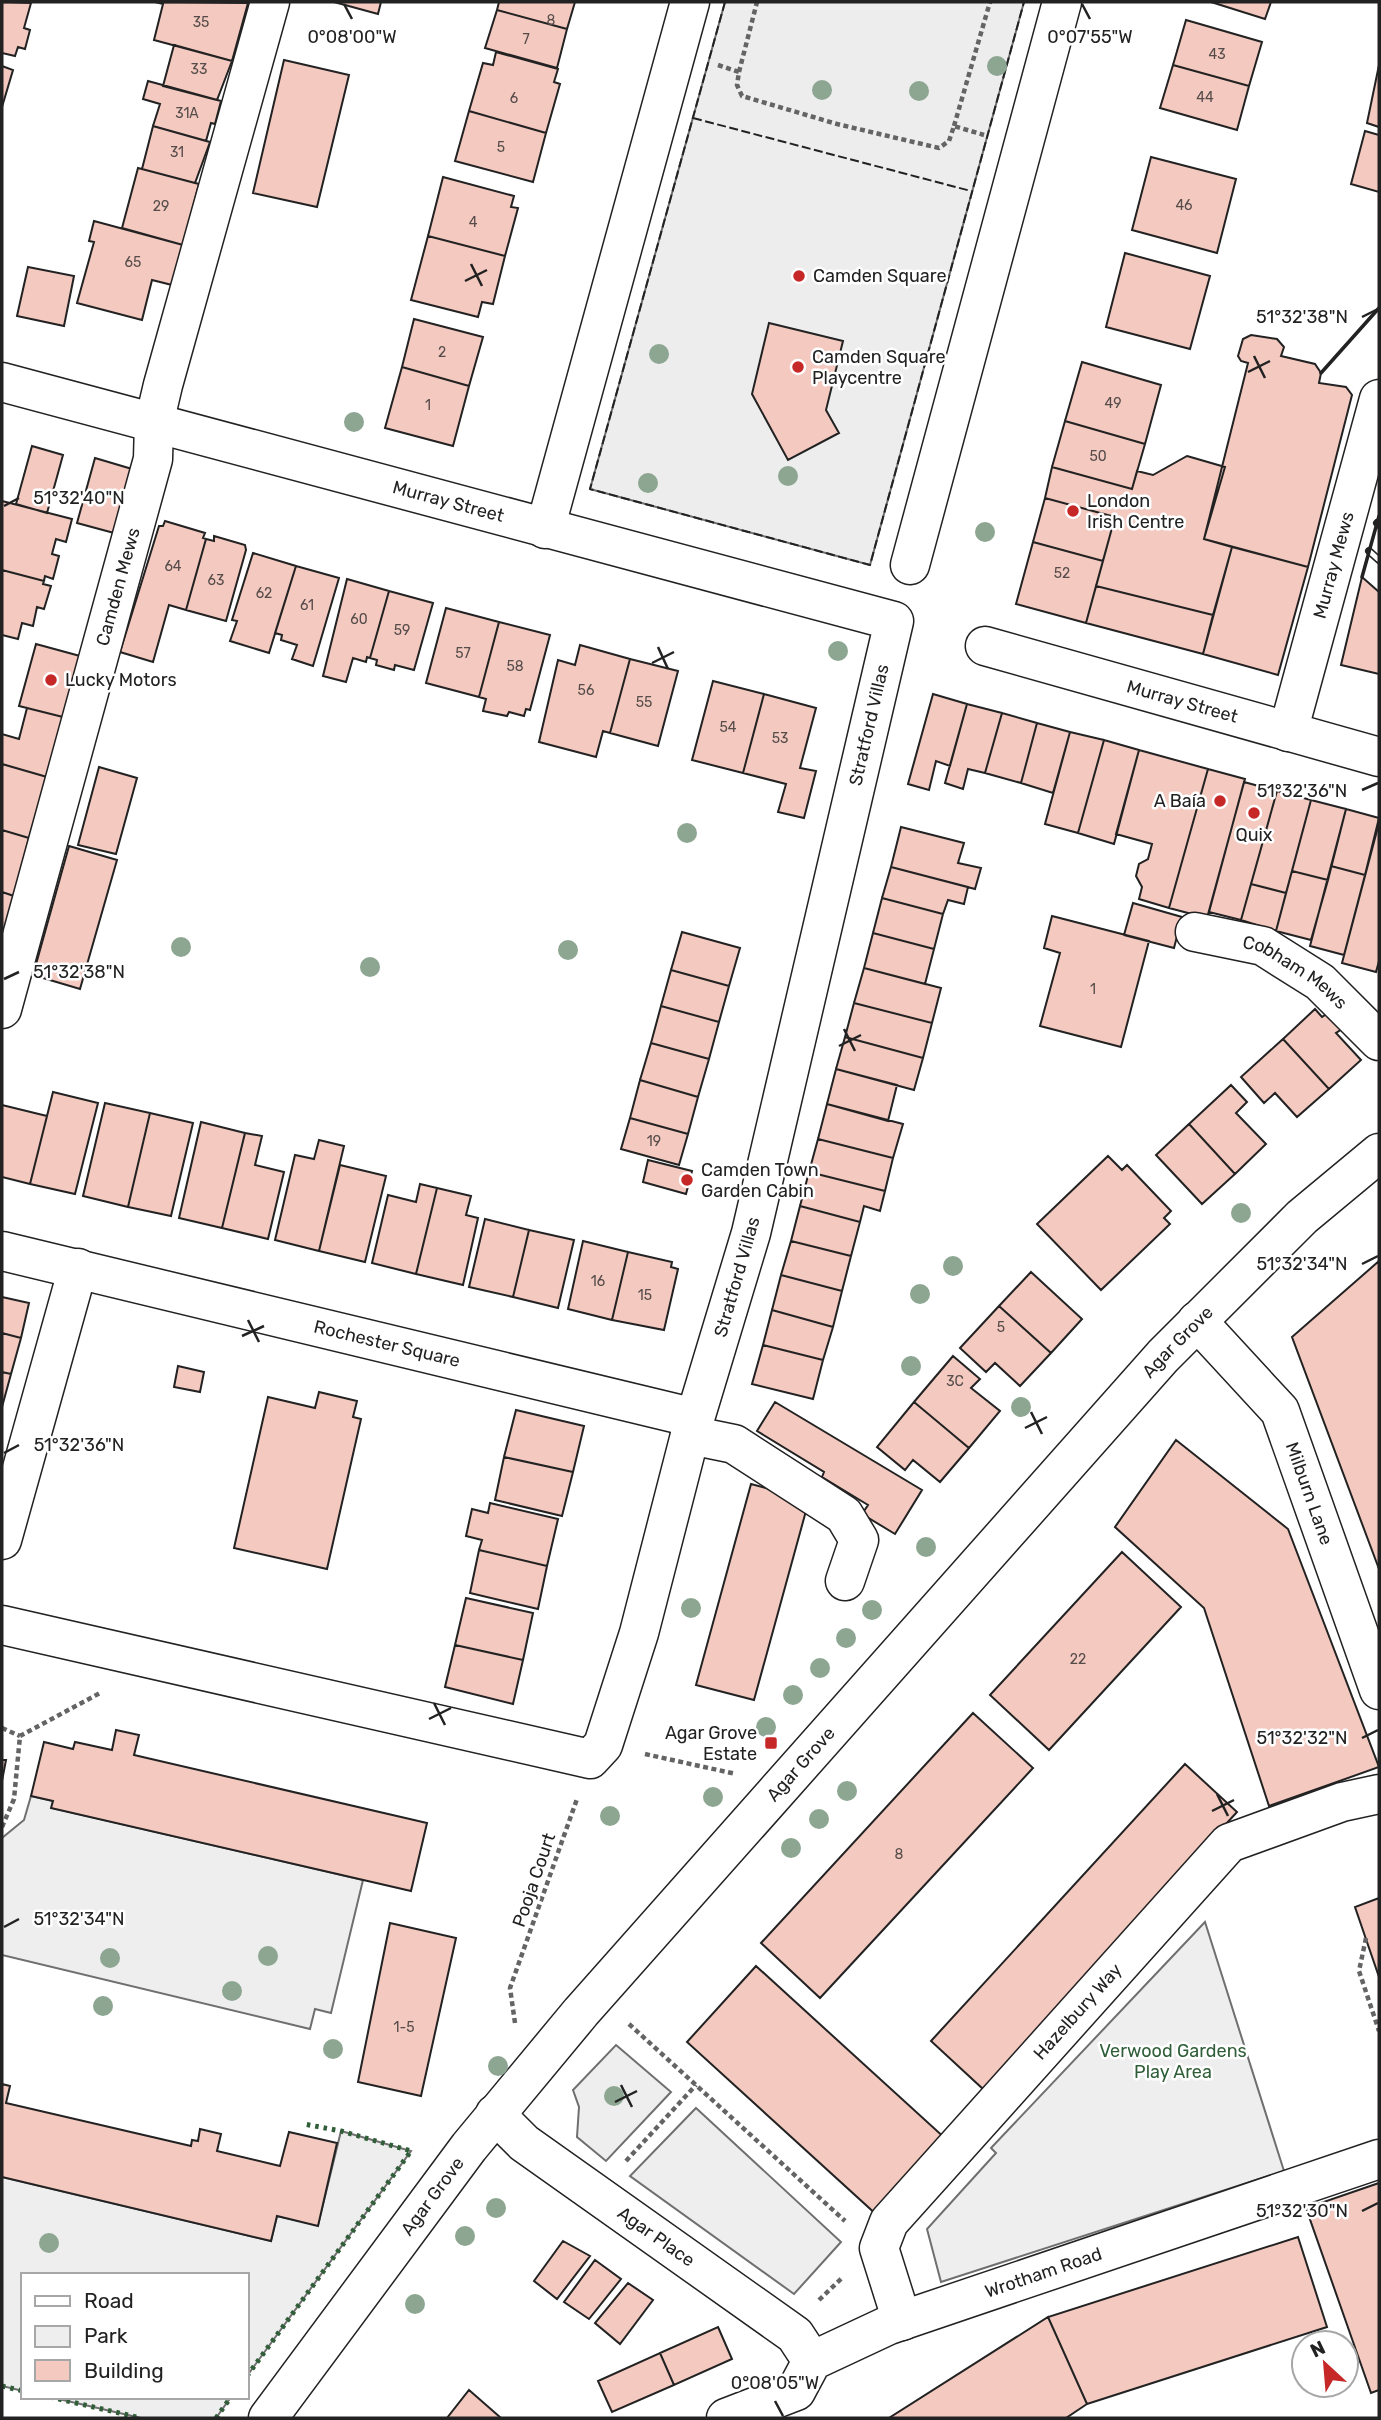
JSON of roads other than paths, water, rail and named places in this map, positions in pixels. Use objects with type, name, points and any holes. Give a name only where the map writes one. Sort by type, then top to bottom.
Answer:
[{"type":"street","name":"Camden Mews","points":[[2,1009],[153,459],[154,423],[270,2]]},
{"type":"street","points":[[545,529],[690,2]]},
{"type":"street","points":[[910,565],[1062,2]]},
{"type":"street","name":"Murray Street","points":[[2,382],[894,621]]},
{"type":"street","name":"Murray Mews","points":[[1288,732],[1379,399]]},
{"type":"street","name":"Stratford Villas","points":[[2,1625],[590,1759],[603,1745],[639,1633],[693,1426],[751,1233],[894,621]]},
{"type":"street","name":"Murray Street","points":[[985,646],[1379,757]]},
{"type":"street","name":"Cobham Mews","points":[[1195,932],[1263,946],[1320,982],[1379,1041]]},
{"type":"street","name":"Agar Grove","points":[[268,2418],[495,2115],[581,2012],[1197,1321],[1302,1217],[1379,1153]]},
{"type":"street","name":"Rochester Square","points":[[2,1251],[78,1268],[693,1426],[734,1444],[844,1515],[859,1540],[845,1581]]},
{"type":"street","points":[[2,1540],[78,1268]]},
{"type":"street","name":"Milburn Lane","points":[[1197,1321],[1280,1411],[1379,1690]]},
{"type":"street","name":"Hazelbury Way","points":[[902,2321],[879,2248],[889,2222],[1229,1843],[1342,1802],[1379,1794]]},
{"type":"street","name":"Agar Place","points":[[495,2115],[517,2138],[801,2347]]},
{"type":"street","name":"Wrotham Road","points":[[801,2347],[902,2321],[1379,2159]]},
{"type":"street","points":[[726,2418],[796,2391],[801,2347]]},
{"type":"railway","points":[[1369,551],[1379,560]]},
{"type":"place","name":"Camden Square","points":[[799,276]]},
{"type":"place","name":"Camden Square Playcentre","points":[[798,367]]},
{"type":"place","name":"London Irish Centre","points":[[1073,511]]},
{"type":"place","name":"Lucky Motors","points":[[51,680]]},
{"type":"place","name":"A Baía","points":[[1220,801]]},
{"type":"place","name":"Quix","points":[[1254,813]]},
{"type":"place","name":"Camden Town Garden Cabin","points":[[687,1180]]},
{"type":"place","name":"Agar Grove Estate","points":[[771,1743]]},
{"type":"park label","name":"Verwood Gardens Play Area","points":[[1173,2061]]}]
